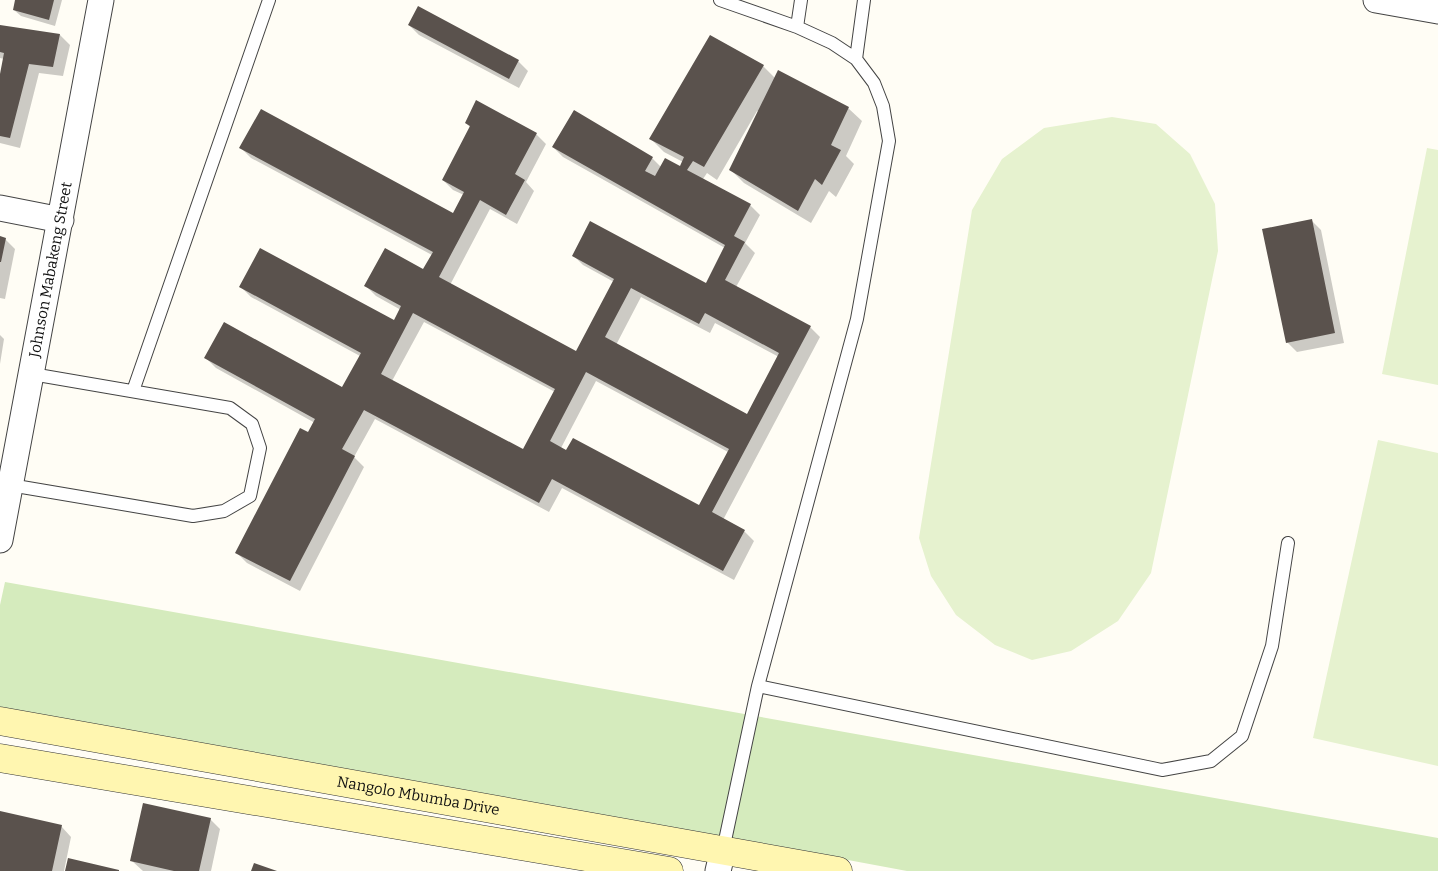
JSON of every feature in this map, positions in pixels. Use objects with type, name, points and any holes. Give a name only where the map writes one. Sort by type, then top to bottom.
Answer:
[{"type":"street","name":"Johnson Mabakeng Street","points":[[0,540],[101,0]]},
{"type":"street","points":[[1376,0],[1438,11]]},
{"type":"street","points":[[0,208],[61,220]]},
{"type":"street","name":"Nangolo Mbumba Drive","points":[[0,721],[720,860],[838,871]]},
{"type":"street","points":[[0,758],[669,871]]},
{"type":"lane","points":[[133,391],[269,0]]},
{"type":"lane","points":[[720,0],[797,27],[832,43],[856,59],[874,83],[883,106],[889,141],[858,319],[758,686],[720,860]]},
{"type":"lane","points":[[797,27],[801,0]]},
{"type":"lane","points":[[856,59],[864,0]]},
{"type":"lane","points":[[10,485],[193,516],[224,511],[250,496],[260,448],[252,424],[230,408],[32,374]]},
{"type":"lane","points":[[758,686],[1162,770],[1210,761],[1242,736],[1272,646],[1288,543]]},
{"type":"green space","points":[[1112,117],[1156,124],[1190,154],[1215,204],[1218,251],[1151,573],[1118,621],[1071,651],[1032,660],[995,645],[956,615],[931,576],[919,538],[972,210],[1002,159],[1044,128]]},
{"type":"green space","points":[[1427,148],[1438,150],[1438,385],[1382,374]]},
{"type":"green space","points":[[1378,440],[1438,453],[1438,766],[1313,738]]},
{"type":"green space","points":[[5,582],[1438,838],[1438,871],[907,871],[713,835],[0,716],[0,605]]},
{"type":"building","points":[[15,0],[54,0],[49,20],[13,10]]},
{"type":"building","points":[[418,6],[519,60],[509,79],[408,25]]},
{"type":"building","points":[[0,25],[60,34],[53,67],[29,64],[10,138],[0,136],[0,74],[4,53],[0,52]]},
{"type":"building","points":[[710,35],[764,65],[704,167],[693,161],[687,170],[751,204],[734,236],[745,242],[725,280],[811,326],[712,512],[745,530],[723,571],[552,479],[539,503],[364,410],[342,449],[355,456],[290,581],[235,553],[300,428],[308,432],[315,419],[204,358],[224,322],[342,387],[361,353],[239,287],[260,248],[394,320],[401,306],[364,286],[385,248],[423,269],[433,252],[239,148],[261,109],[453,213],[464,192],[442,180],[470,126],[465,123],[476,100],[537,133],[515,174],[525,180],[506,215],[480,200],[439,277],[576,351],[614,279],[572,256],[590,221],[706,283],[725,245],[552,147],[574,110],[653,157],[645,171],[655,176],[665,158],[680,166],[684,157],[649,139]],"holes":[[[631,288],[699,324],[705,313],[779,353],[747,414],[605,337]],[[413,313],[555,389],[523,449],[381,374]],[[586,372],[729,449],[699,505],[573,438],[566,450],[550,441]]]},
{"type":"building","points":[[778,70],[849,107],[831,145],[841,150],[822,185],[815,179],[798,211],[729,170]]},
{"type":"building","points":[[1312,219],[1335,333],[1286,343],[1262,229]]},
{"type":"building","points":[[0,236],[6,238],[1,262],[0,262]]},
{"type":"building","points":[[143,803],[211,818],[199,871],[174,871],[130,861]]},
{"type":"building","points":[[0,811],[62,825],[52,871],[0,871]]},
{"type":"building","points":[[68,858],[119,870],[119,871],[65,871]]},
{"type":"building","points":[[254,863],[277,871],[251,871]]}]
